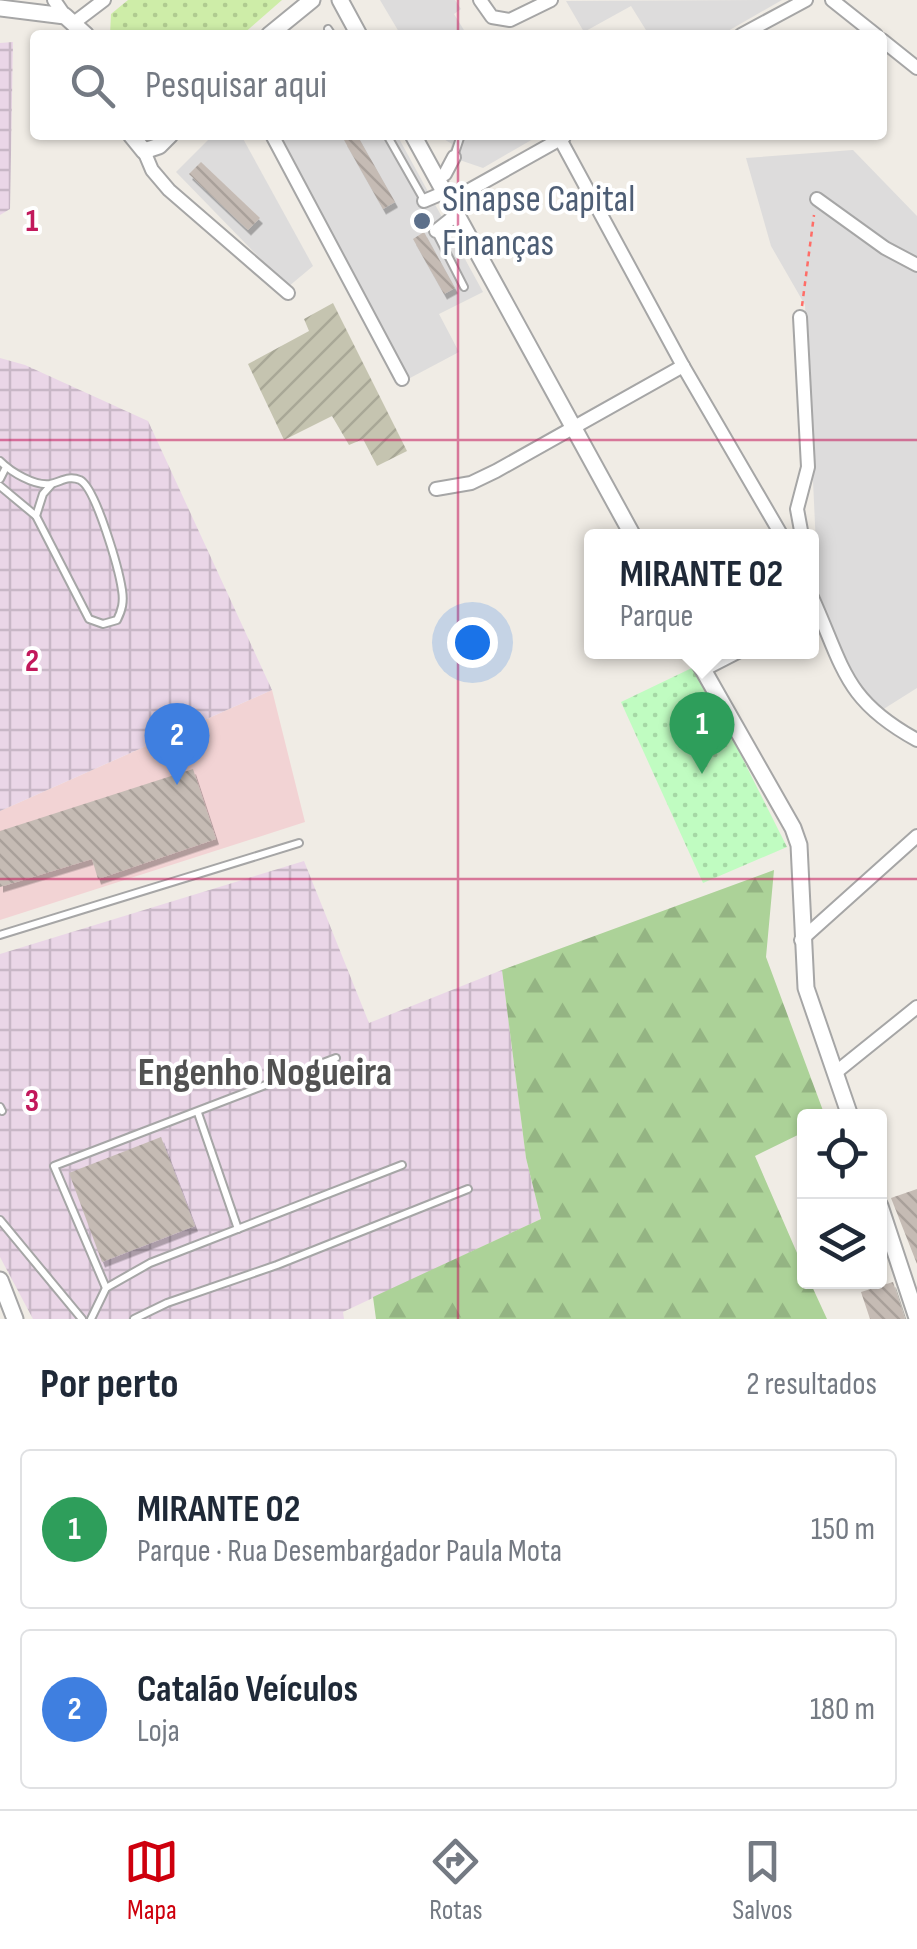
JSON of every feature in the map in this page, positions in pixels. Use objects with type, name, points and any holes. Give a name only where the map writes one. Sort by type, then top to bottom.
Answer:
[{"type":"street","points":[[54,0],[75,24]]},
{"type":"street","points":[[75,24],[104,0]]},
{"type":"street","points":[[275,30],[312,0]]},
{"type":"street","points":[[340,0],[356,30]]},
{"type":"street","points":[[480,0],[492,17],[501,20],[519,18],[552,0]]},
{"type":"street","points":[[749,30],[806,0]]},
{"type":"street","points":[[832,0],[870,30]]},
{"type":"street","points":[[0,8],[75,24]]},
{"type":"street","points":[[887,44],[917,68]]},
{"type":"street","points":[[135,140],[158,179],[288,293]]},
{"type":"street","points":[[144,151],[165,140]]},
{"type":"street","points":[[275,140],[402,379]]},
{"type":"street","points":[[415,140],[629,529]]},
{"type":"street","points":[[424,201],[446,197],[558,140]]},
{"type":"street","points":[[566,140],[682,366],[778,529]]},
{"type":"street","points":[[436,230],[446,197],[445,174],[454,157]]},
{"type":"street","points":[[817,199],[884,248],[917,265]]},
{"type":"street","points":[[800,318],[808,467],[796,509],[800,529]]},
{"type":"street","points":[[436,489],[471,483],[682,366]]},
{"type":"street","points":[[819,617],[859,698],[886,723],[917,740]]},
{"type":"street","points":[[697,659],[799,845],[806,988],[848,1109]]},
{"type":"street","points":[[703,670],[724,659]]},
{"type":"street","points":[[801,940],[917,836]]},
{"type":"street","points":[[835,1073],[917,1007]]},
{"type":"street","points":[[887,1227],[917,1318]]},
{"type":"street","points":[[0,1280],[15,1319]]},
{"type":"lane","points":[[390,140],[424,201]]},
{"type":"lane","points":[[454,157],[459,140]]},
{"type":"lane","points":[[436,230],[464,287]]},
{"type":"lane","points":[[0,479],[3,464],[39,484],[52,484]]},
{"type":"lane","points":[[0,486],[36,516],[89,619],[103,624],[117,620],[123,608],[122,589],[93,494],[82,481],[65,478],[43,494],[36,516]]},
{"type":"lane","points":[[0,935],[298,843]]},
{"type":"lane","points":[[106,1288],[54,1166],[336,1058]]},
{"type":"lane","points":[[198,1113],[238,1229]]},
{"type":"lane","points":[[91,1319],[106,1288],[150,1263],[402,1165]]},
{"type":"lane","points":[[134,1319],[468,1189]]},
{"type":"lane","points":[[0,1220],[82,1319]]},
{"type":"path","points":[[800,318],[817,199]]},
{"type":"shaded area","points":[[380,0],[455,0],[461,9],[454,14],[464,30],[398,30]]},
{"type":"shaded area","points":[[782,0],[730,30],[646,30],[631,6],[583,30],[566,1]]},
{"type":"shaded area","points":[[13,42],[10,209],[0,215],[0,43]]},
{"type":"shaded area","points":[[208,140],[244,140],[313,266],[288,287],[176,172]]},
{"type":"shaded area","points":[[282,140],[400,140],[483,292],[439,314],[459,352],[410,378]]},
{"type":"shaded area","points":[[445,140],[531,140],[483,168],[448,156],[452,144]]},
{"type":"shaded area","points":[[853,150],[917,216],[917,688],[882,710],[852,680],[819,593],[819,529],[815,529],[805,305],[771,246],[746,158]]},
{"type":"shaded area","points":[[333,303],[407,451],[377,466],[363,439],[349,445],[332,416],[284,440],[248,364],[309,331],[304,319]]},
{"type":"shaded area","points":[[0,358],[25,365],[148,421],[272,690],[0,811]]},
{"type":"shaded area","points":[[272,690],[305,822],[0,920],[0,811]]},
{"type":"shaded area","points":[[304,861],[369,1023],[502,970],[526,1158],[541,1219],[343,1312],[344,1319],[33,1319],[0,1257],[0,954]]},
{"type":"green space","points":[[128,0],[282,0],[248,30],[110,30],[111,14]]},
{"type":"green space","points":[[696,666],[787,847],[703,883],[621,702]]},
{"type":"green space","points":[[774,870],[766,957],[822,1109],[797,1109],[797,1135],[755,1156],[797,1253],[797,1289],[813,1289],[827,1319],[376,1319],[373,1297],[541,1219],[526,1158],[502,970]]},
{"type":"building","points":[[344,140],[360,140],[395,202],[383,209]]},
{"type":"building","points":[[201,162],[260,218],[248,230],[189,174]]},
{"type":"building","points":[[424,232],[455,288],[444,294],[413,239]]},
{"type":"building","points":[[193,769],[216,839],[98,879],[92,859],[0,887],[0,831]]},
{"type":"building","points":[[161,1137],[195,1226],[102,1262],[69,1173]]},
{"type":"building","points":[[917,1189],[917,1264],[891,1198]]},
{"type":"building","points":[[893,1282],[905,1319],[870,1319],[861,1292],[887,1289],[887,1284]]},
{"type":"place","name":"Sinapse Capital Finanças","points":[[422,221]]},
{"type":"place","name":"MIRANTE 02","points":[[702,774]]},
{"type":"place","name":"Catalão Veículos","points":[[177,785]]},
{"type":"district","name":"Engenho Nogueira","points":[[265,1073]]}]
